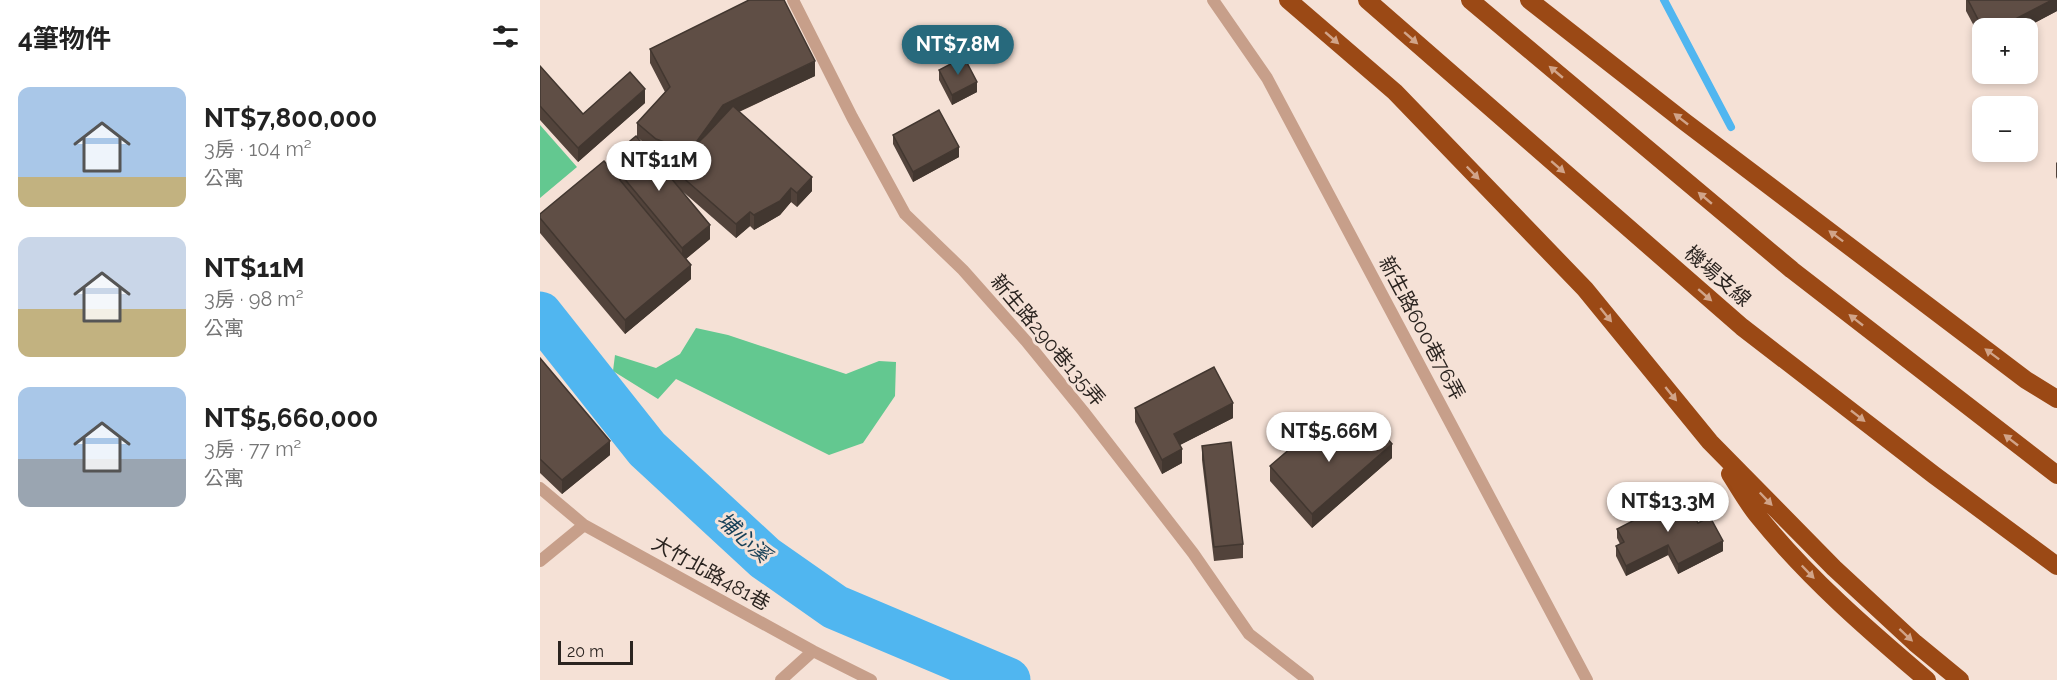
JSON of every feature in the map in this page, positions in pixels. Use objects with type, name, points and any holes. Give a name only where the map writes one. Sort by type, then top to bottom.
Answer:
[{"type":"highway","points":[[1288,0],[1395,92],[1585,289],[1710,442],[1834,568],[1915,643],[1960,680]]},
{"type":"highway","name":"機場支線","points":[[1367,0],[1742,327],[1934,475],[2057,566]]},
{"type":"highway","points":[[1470,0],[1792,270],[2057,475]]},
{"type":"highway","points":[[1529,0],[1685,122],[2026,380],[2057,401]]},
{"type":"highway","points":[[1710,442],[1757,515],[1797,560],[1849,614],[1927,680]]},
{"type":"lane","name":"新生路290巷135弄","points":[[793,0],[852,117],[905,214],[963,270],[1026,341],[1193,554],[1249,634],[1308,680]]},
{"type":"lane","name":"新生路600巷76弄","points":[[1213,0],[1267,78],[1587,680]]},
{"type":"lane","name":"大竹北路481巷","points":[[540,488],[584,525],[813,651],[871,680]]},
{"type":"lane","points":[[540,561],[584,525]]},
{"type":"lane","points":[[781,680],[813,651]]},
{"type":"green space","points":[[540,125],[577,167],[540,198]]},
{"type":"green space","points":[[696,328],[728,335],[846,374],[879,361],[896,362],[895,396],[863,443],[829,455],[676,379],[658,399],[613,371],[615,355],[656,368],[680,354]]},
{"type":"building","points":[[749,0],[784,0],[815,61],[723,105],[697,141],[681,148],[656,139],[637,123],[670,87],[650,49]]},
{"type":"building","points":[[1968,0],[2052,0],[2017,18],[1977,18]]},
{"type":"building","points":[[964,57],[977,82],[952,95],[939,70]]},
{"type":"building","points":[[540,66],[583,114],[630,72],[645,89],[578,148],[540,106]]},
{"type":"building","points":[[733,106],[812,177],[797,193],[791,188],[780,201],[754,215],[750,212],[736,224],[672,168]]},
{"type":"building","points":[[939,110],[959,147],[913,172],[893,135]]},
{"type":"building","points":[[636,136],[710,225],[682,248],[608,159]]},
{"type":"building","points":[[604,161],[691,265],[625,320],[540,218],[540,214]]},
{"type":"building","points":[[540,358],[610,441],[562,480],[540,459]]},
{"type":"building","points":[[1214,367],[1233,403],[1174,434],[1182,449],[1162,460],[1135,408]]},
{"type":"building","points":[[1367,415],[1392,444],[1312,514],[1270,466],[1313,429],[1329,448]]},
{"type":"building","points":[[1231,442],[1243,544],[1214,547],[1202,446]]},
{"type":"building","points":[[1683,495],[1698,523],[1710,517],[1723,541],[1678,564],[1668,545],[1626,566],[1616,546],[1624,542],[1617,529]]},
{"type":"waterway","points":[[1664,0],[1731,127]]},
{"type":"waterway","name":"埔心溪","points":[[540,314],[647,449],[765,558],[835,607],[1008,680]]}]
